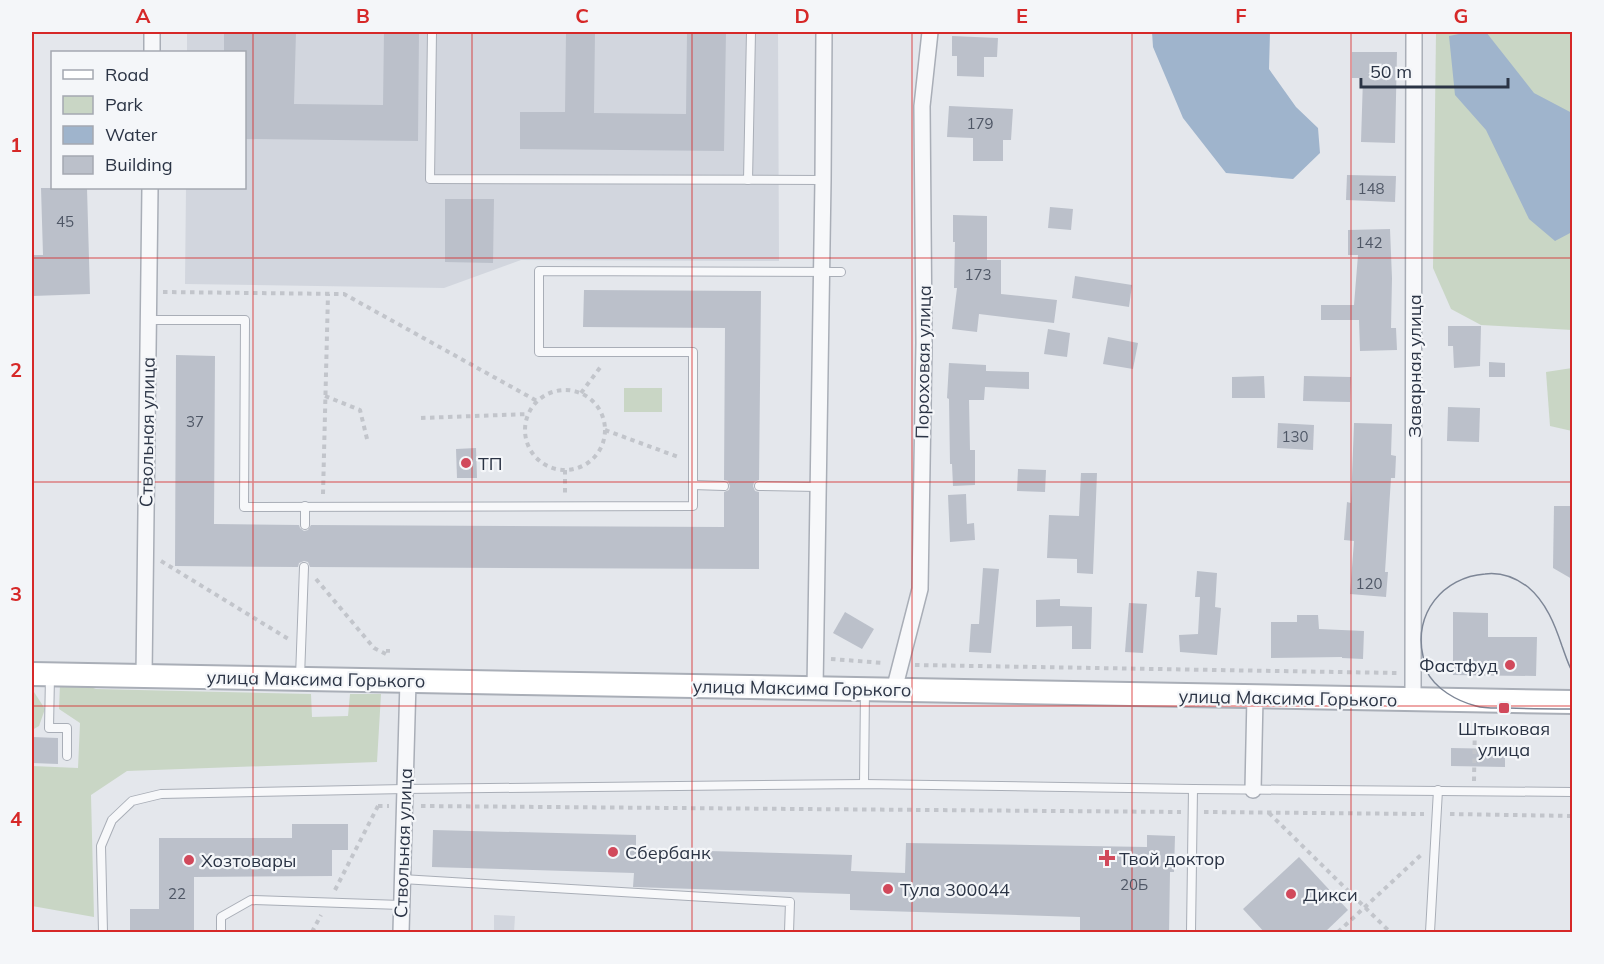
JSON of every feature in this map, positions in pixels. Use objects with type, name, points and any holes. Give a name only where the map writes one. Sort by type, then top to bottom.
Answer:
[{"type":"main road","name":"улица Максима Горького","points":[[41,674],[1572,702]]},
{"type":"street","points":[[152,32],[152,51]]},
{"type":"street","points":[[815,689],[824,32]]},
{"type":"street","name":"Пороховая улица","points":[[894,690],[920,589],[924,343],[922,106],[930,32]]},
{"type":"street","name":"Заварная улица","points":[[1413,700],[1414,32]]},
{"type":"street","name":"Ствольная улица","points":[[144,676],[150,189]]},
{"type":"street","name":"Ствольная улица","points":[[401,933],[408,681]]},
{"type":"street","points":[[1253,790],[1256,697]]},
{"type":"lane","points":[[432,32],[429,179],[823,180]]},
{"type":"lane","points":[[748,180],[750,32]]},
{"type":"lane","points":[[148,320],[245,320],[244,507],[693,506],[693,352],[539,352],[539,271],[841,272]]},
{"type":"lane","points":[[693,485],[724,486]]},
{"type":"lane","points":[[759,486],[818,487]]},
{"type":"lane","points":[[305,506],[305,525]]},
{"type":"lane","points":[[300,679],[304,567]]},
{"type":"lane","points":[[41,674],[49,728],[67,728],[67,756]]},
{"type":"lane","points":[[864,690],[864,784]]},
{"type":"lane","points":[[103,933],[101,846],[112,820],[132,801],[161,794],[864,784],[1572,792]]},
{"type":"lane","points":[[1191,933],[1193,789]]},
{"type":"lane","points":[[1430,933],[1438,790]]},
{"type":"lane","points":[[401,879],[790,902],[789,933]]},
{"type":"lane","points":[[221,933],[221,917],[251,900],[401,905]]},
{"type":"path","points":[[149,292],[344,294],[537,401]]},
{"type":"path","points":[[322,506],[328,294]]},
{"type":"path","points":[[581,393],[612,352]]},
{"type":"path","points":[[565,390],[581,393],[594,401],[603,415],[606,430],[602,446],[593,458],[580,467],[565,470],[549,467],[536,458],[528,445],[525,429],[528,414],[537,401],[550,392],[565,390]]},
{"type":"path","points":[[325,396],[360,410],[368,443]]},
{"type":"path","points":[[421,418],[528,414]]},
{"type":"path","points":[[606,430],[693,463]]},
{"type":"path","points":[[565,470],[565,506]]},
{"type":"path","points":[[145,551],[301,647]]},
{"type":"path","points":[[304,567],[374,648],[388,655],[388,649]]},
{"type":"path","points":[[816,657],[901,664],[1413,673]]},
{"type":"path","points":[[1474,790],[1475,701]]},
{"type":"path","points":[[312,933],[386,789]]},
{"type":"path","points":[[378,806],[1572,816]]},
{"type":"path","points":[[1269,813],[1390,933]]},
{"type":"path","points":[[1338,933],[1435,842]]},
{"type":"shaded area","points":[[187,32],[778,32],[779,261],[521,260],[444,288],[185,284],[186,189],[246,189],[246,51],[187,51]]},
{"type":"shaded area","points":[[494,915],[515,916],[514,932],[494,932]]},
{"type":"green space","points":[[1436,32],[1572,32],[1572,330],[1481,325],[1451,309],[1433,268]]},
{"type":"green space","points":[[1572,368],[1572,431],[1550,426],[1546,372]]},
{"type":"green space","points":[[624,388],[662,388],[662,412],[624,412]]},
{"type":"green space","points":[[79,683],[96,689],[311,694],[312,717],[348,716],[350,694],[381,694],[377,762],[127,771],[91,795],[94,917],[32,906],[32,766],[78,768],[80,723],[59,709],[60,684]]},
{"type":"green space","points":[[32,691],[45,709],[39,726],[32,730]]},
{"type":"water","points":[[1152,32],[1270,32],[1269,69],[1296,107],[1318,128],[1320,153],[1293,179],[1226,173],[1183,118],[1153,47]]},
{"type":"water","points":[[1469,32],[1486,32],[1534,93],[1572,113],[1572,232],[1555,241],[1529,219],[1486,130],[1455,95],[1449,36]]},
{"type":"building","points":[[224,32],[296,32],[294,104],[383,105],[384,32],[419,32],[418,141],[246,139],[246,51],[224,51]]},
{"type":"building","points":[[566,32],[595,32],[594,113],[686,114],[687,32],[726,32],[724,151],[520,149],[520,112],[565,112]]},
{"type":"building","points":[[952,36],[998,38],[997,57],[984,57],[984,77],[957,76],[957,56],[952,56]]},
{"type":"building","points":[[1352,52],[1397,52],[1395,143],[1361,142],[1363,78],[1352,78]]},
{"type":"building","points":[[949,106],[1013,109],[1011,140],[1003,140],[1003,161],[973,161],[973,138],[947,137]]},
{"type":"building","points":[[1347,175],[1396,176],[1395,202],[1346,200]]},
{"type":"building","points":[[41,188],[87,189],[90,294],[32,296],[32,255],[43,255]]},
{"type":"building","points":[[445,199],[494,199],[493,263],[445,262]]},
{"type":"building","points":[[1050,207],[1073,209],[1071,230],[1048,228]]},
{"type":"building","points":[[953,215],[987,216],[987,260],[1001,260],[1001,294],[1057,300],[1054,323],[979,314],[977,332],[952,329],[957,288],[954,288]]},
{"type":"building","points":[[1390,229],[1391,328],[1396,328],[1397,350],[1360,351],[1359,320],[1321,320],[1321,305],[1354,305],[1358,255],[1348,255],[1348,230]]},
{"type":"building","points":[[1075,276],[1132,285],[1129,307],[1072,298]]},
{"type":"building","points":[[584,290],[761,291],[759,480],[754,482],[753,486],[755,491],[759,492],[759,569],[310,567],[308,562],[304,561],[299,563],[298,567],[175,566],[176,355],[215,356],[214,524],[299,525],[304,531],[308,530],[311,525],[724,527],[724,492],[729,490],[730,486],[728,481],[724,480],[725,328],[583,327]]},
{"type":"building","points":[[1448,326],[1481,326],[1480,366],[1454,368],[1453,346],[1448,346]]},
{"type":"building","points":[[1048,329],[1070,333],[1067,357],[1044,354]]},
{"type":"building","points":[[1108,337],[1138,343],[1133,369],[1103,364]]},
{"type":"building","points":[[1489,362],[1505,363],[1505,377],[1489,377]]},
{"type":"building","points":[[949,363],[986,365],[986,371],[1029,372],[1029,389],[985,387],[984,400],[969,400],[970,450],[975,450],[975,485],[953,486],[952,464],[950,464],[949,399],[947,398]]},
{"type":"building","points":[[1264,376],[1265,398],[1232,398],[1232,377]]},
{"type":"building","points":[[1304,376],[1351,377],[1350,402],[1303,401]]},
{"type":"building","points":[[1448,407],[1480,408],[1479,442],[1447,441]]},
{"type":"building","points":[[1278,423],[1314,425],[1313,450],[1277,448]]},
{"type":"building","points":[[1354,423],[1392,424],[1391,455],[1396,456],[1395,478],[1391,478],[1385,572],[1388,572],[1386,597],[1350,594],[1354,541],[1344,540],[1347,502],[1351,503]]},
{"type":"building","name":"ТП","points":[[476,448],[477,478],[457,478],[456,449]]},
{"type":"building","points":[[1018,469],[1046,470],[1045,492],[1017,491]]},
{"type":"building","points":[[1081,473],[1097,473],[1093,574],[1077,573],[1077,559],[1047,558],[1049,515],[1079,516]]},
{"type":"building","points":[[966,494],[967,524],[974,523],[975,540],[950,542],[948,495]]},
{"type":"building","points":[[1554,506],[1572,506],[1572,579],[1553,568]]},
{"type":"building","points":[[983,568],[999,569],[991,653],[969,652],[971,624],[979,624]]},
{"type":"building","points":[[1197,571],[1217,573],[1215,607],[1221,608],[1217,655],[1180,652],[1179,635],[1198,634],[1200,597],[1195,597]]},
{"type":"building","points":[[1060,599],[1060,606],[1092,607],[1091,649],[1072,649],[1072,626],[1036,627],[1036,600]]},
{"type":"building","points":[[1129,603],[1147,604],[1143,653],[1125,652]]},
{"type":"building","points":[[845,612],[874,629],[862,649],[833,633]]},
{"type":"building","points":[[1453,612],[1488,613],[1488,637],[1537,637],[1536,676],[1453,675]]},
{"type":"building","points":[[1297,615],[1318,615],[1319,629],[1364,631],[1363,659],[1271,658],[1271,622],[1297,622]]},
{"type":"building","points":[[32,737],[58,738],[58,764],[32,763]]},
{"type":"building","points":[[1451,748],[1505,749],[1505,767],[1451,766]]},
{"type":"building","points":[[292,824],[348,824],[348,850],[332,850],[332,876],[194,877],[194,933],[130,933],[130,909],[159,909],[159,838],[292,838]]},
{"type":"building","points":[[433,830],[636,835],[636,849],[852,855],[851,871],[905,873],[906,843],[1147,847],[1147,835],[1175,836],[1174,872],[1170,872],[1169,933],[1080,933],[1080,917],[850,910],[850,894],[633,887],[634,873],[432,867]]},
{"type":"building","points":[[1299,857],[1348,910],[1324,933],[1265,933],[1243,909]]},
{"type":"tram line","points":[[1572,671],[1545,607],[1528,587],[1513,578],[1485,574],[1456,582],[1434,600],[1427,612],[1421,641],[1426,670],[1435,683],[1447,693],[1461,701],[1484,708],[1572,709]]},
{"type":"place","name":"ТП","points":[[466,463]]},
{"type":"place","name":"Фастфуд","points":[[1510,665]]},
{"type":"place","name":"Штыковая улица","points":[[1504,708]]},
{"type":"place","name":"Сбербанк","points":[[613,852]]},
{"type":"place","name":"Твой доктор","points":[[1107,858]]},
{"type":"place","name":"Хозтовары","points":[[189,860]]},
{"type":"place","name":"Тула 300044","points":[[888,889]]},
{"type":"place","name":"Дикси","points":[[1291,894]]}]
